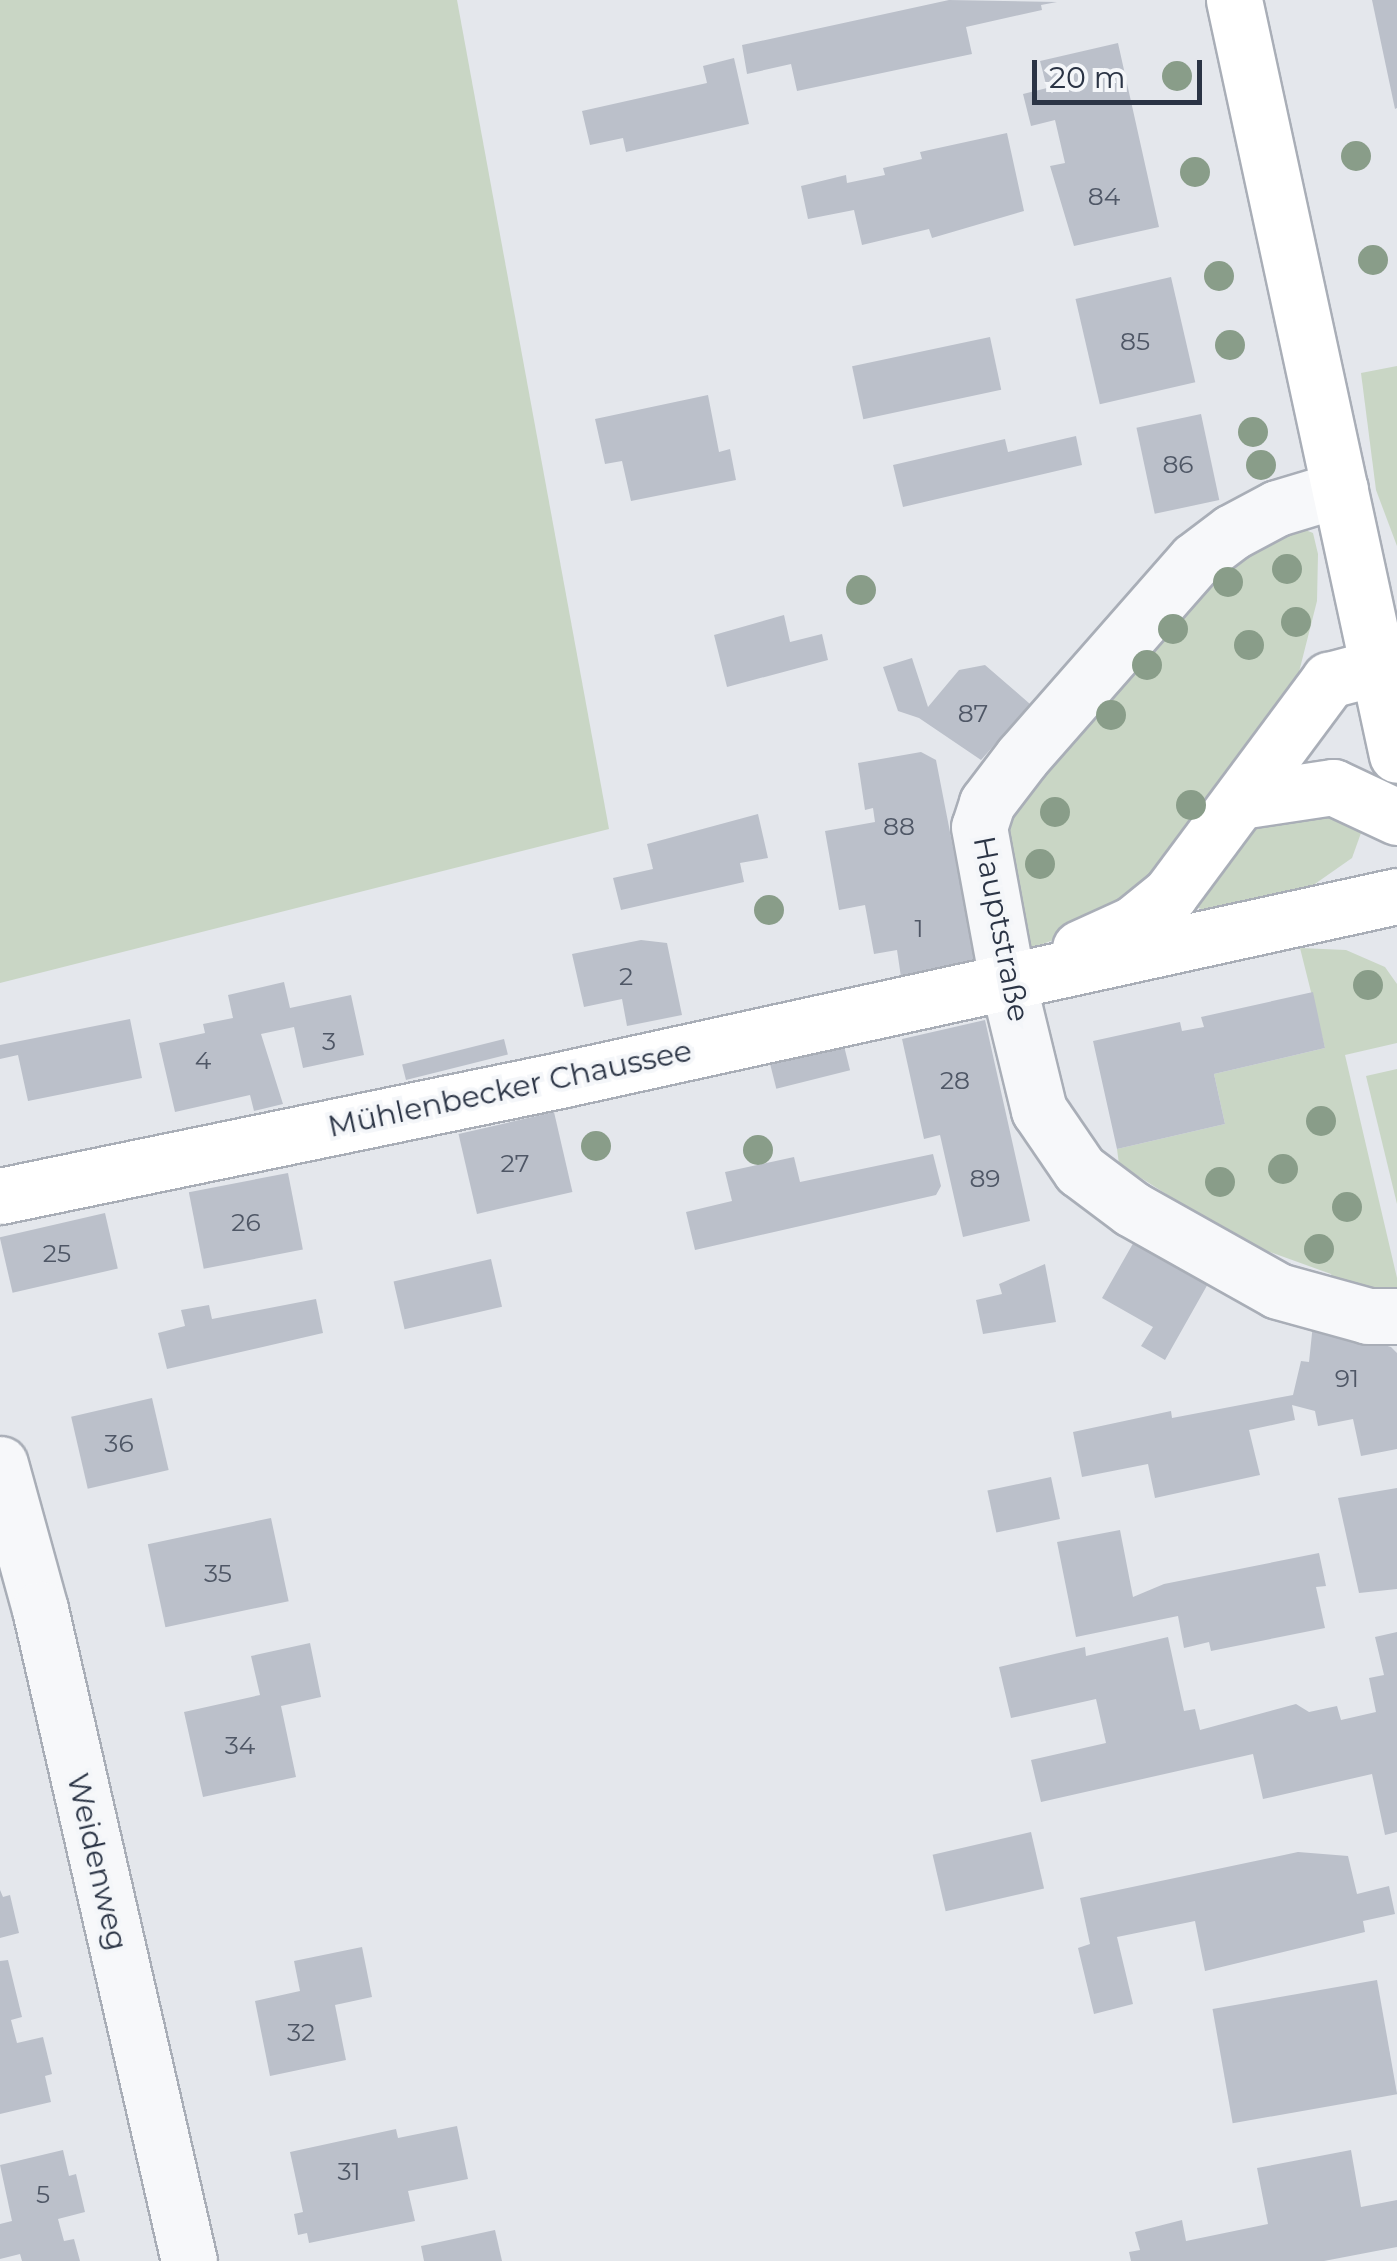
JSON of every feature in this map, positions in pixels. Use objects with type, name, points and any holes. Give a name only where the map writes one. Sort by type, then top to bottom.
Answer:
[{"type":"main road","points":[[1234,0],[1340,488],[1387,664],[1397,755]]},
{"type":"main road","name":"Mühlenbecker Chaussee","points":[[1012,978],[1146,914],[1170,894],[1329,680],[1387,664]]},
{"type":"main road","points":[[1240,802],[1333,787],[1397,818]]},
{"type":"main road","name":"Mühlenbecker Chaussee","points":[[0,1196],[560,1080],[1397,896]]},
{"type":"street","name":"Hauptstraße","points":[[1340,488],[1277,508],[1232,532],[1195,560],[987,803],[978,827],[1039,1110],[1080,1170],[1132,1209],[1278,1291],[1368,1316],[1397,1316]]},
{"type":"street","name":"Weidenweg","points":[[0,1464],[40,1609],[189,2261]]},
{"type":"green space","points":[[0,0],[457,0],[609,829],[0,983]]},
{"type":"green space","points":[[1397,366],[1397,546],[1376,490],[1361,373]]},
{"type":"green space","points":[[1288,523],[1313,533],[1318,554],[1317,601],[1298,676],[1279,713],[1119,916],[1029,949],[1020,944],[1003,798],[1046,748],[1071,743],[1097,715],[1193,569]]},
{"type":"green space","points":[[1297,818],[1350,820],[1361,833],[1352,858],[1312,886],[1207,911],[1196,907],[1192,895],[1229,846],[1258,828]]},
{"type":"green space","points":[[1300,948],[1346,950],[1385,967],[1397,984],[1397,1043],[1345,1055],[1397,1278],[1397,1302],[1338,1294],[1331,1274],[1270,1252],[1260,1262],[1180,1220],[1174,1199],[1119,1164],[1117,1149],[1225,1124],[1214,1074],[1325,1048]]},
{"type":"green space","points":[[1397,1069],[1397,1204],[1366,1076]]},
{"type":"building","points":[[949,0],[1057,2],[1041,5],[1042,10],[966,27],[972,54],[797,91],[791,64],[747,74],[742,45]]},
{"type":"building","points":[[1372,0],[1397,0],[1395,109]]},
{"type":"building","points":[[1118,43],[1159,227],[1074,246],[1050,166],[1065,163],[1055,120],[1031,126],[1023,94],[1047,88],[1040,61]]},
{"type":"building","points":[[734,58],[749,124],[626,152],[623,138],[590,145],[582,111],[707,83],[703,66]]},
{"type":"building","points":[[1007,133],[1024,211],[932,238],[929,229],[862,245],[854,210],[808,219],[801,186],[846,175],[847,183],[885,175],[883,168],[922,159],[920,152]]},
{"type":"building","points":[[1171,277],[1195,382],[1100,404],[1076,299]]},
{"type":"building","points":[[990,337],[1001,390],[863,419],[852,366]]},
{"type":"building","points":[[708,395],[719,452],[730,449],[736,480],[631,501],[622,461],[605,464],[595,419]]},
{"type":"building","points":[[1201,414],[1219,500],[1155,514],[1136,428]]},
{"type":"building","points":[[1076,436],[1082,465],[903,507],[893,465],[1005,439],[1008,452]]},
{"type":"building","points":[[784,615],[790,642],[822,634],[828,660],[727,687],[714,635]]},
{"type":"building","points":[[912,658],[928,707],[959,670],[985,665],[1030,704],[981,760],[919,718],[898,711],[883,667]]},
{"type":"building","points":[[921,752],[936,760],[977,971],[902,984],[897,950],[874,954],[865,905],[839,910],[825,831],[875,822],[873,808],[865,810],[858,763]]},
{"type":"building","points":[[758,814],[768,858],[740,863],[744,882],[621,910],[613,878],[653,869],[647,844]]},
{"type":"building","points":[[641,940],[667,943],[682,1015],[627,1026],[622,999],[584,1007],[572,954]]},
{"type":"building","points":[[284,982],[290,1008],[351,995],[364,1055],[303,1068],[294,1027],[261,1034],[283,1104],[254,1111],[250,1095],[175,1112],[159,1043],[205,1033],[203,1024],[233,1018],[228,995]]},
{"type":"building","points":[[1313,992],[1325,1048],[1214,1074],[1225,1124],[1117,1149],[1093,1041],[1180,1022],[1182,1031],[1204,1027],[1201,1017]]},
{"type":"building","points":[[130,1019],[142,1078],[28,1101],[18,1055],[0,1059],[0,1045]]},
{"type":"building","points":[[985,1020],[1030,1221],[963,1237],[940,1135],[924,1139],[902,1039]]},
{"type":"building","points":[[504,1039],[508,1055],[406,1080],[402,1064]]},
{"type":"building","points":[[844,1046],[850,1070],[776,1089],[770,1064]]},
{"type":"building","points":[[554,1112],[572,1192],[477,1214],[459,1134]]},
{"type":"building","points":[[933,1154],[941,1186],[936,1195],[695,1250],[686,1212],[732,1201],[725,1172],[794,1157],[800,1182]]},
{"type":"building","points":[[288,1173],[303,1250],[204,1269],[189,1192]]},
{"type":"building","points":[[105,1213],[118,1269],[13,1293],[0,1237]]},
{"type":"building","points":[[1135,1240],[1209,1282],[1165,1360],[1141,1346],[1153,1327],[1102,1298]]},
{"type":"building","points":[[491,1259],[502,1307],[405,1329],[394,1281]]},
{"type":"building","points":[[1045,1264],[1056,1322],[983,1334],[976,1300],[1002,1294],[999,1284]]},
{"type":"building","points":[[316,1299],[323,1333],[167,1369],[158,1333],[185,1326],[181,1310],[209,1305],[212,1319]]},
{"type":"building","points":[[1313,1324],[1391,1347],[1397,1353],[1397,1449],[1361,1456],[1353,1419],[1318,1426],[1315,1411],[1292,1405],[1295,1420],[1249,1430],[1260,1475],[1155,1498],[1148,1464],[1082,1477],[1073,1432],[1171,1411],[1172,1418],[1293,1395],[1301,1361],[1309,1362]]},
{"type":"building","points":[[152,1398],[169,1470],[88,1489],[71,1417]]},
{"type":"building","points":[[1051,1477],[1060,1519],[996,1533],[987,1491]]},
{"type":"building","points":[[1397,1488],[1397,1589],[1359,1593],[1338,1498]]},
{"type":"building","points":[[271,1518],[289,1601],[165,1627],[148,1544]]},
{"type":"building","points":[[1120,1530],[1133,1597],[1164,1584],[1319,1553],[1326,1586],[1316,1587],[1325,1628],[1211,1651],[1209,1642],[1184,1648],[1178,1616],[1076,1637],[1057,1542]]},
{"type":"building","points":[[1397,1632],[1397,1832],[1385,1835],[1372,1774],[1263,1799],[1253,1754],[1041,1802],[1031,1760],[1106,1743],[1096,1699],[1011,1718],[999,1667],[1085,1647],[1086,1656],[1168,1637],[1184,1711],[1195,1709],[1200,1730],[1296,1704],[1309,1712],[1337,1706],[1341,1720],[1376,1712],[1369,1678],[1384,1675],[1375,1637]]},
{"type":"building","points":[[310,1643],[321,1697],[281,1706],[296,1777],[203,1797],[184,1712],[260,1695],[251,1656]]},
{"type":"building","points":[[1031,1832],[1044,1889],[946,1911],[933,1855]]},
{"type":"building","points":[[1298,1852],[1348,1856],[1357,1894],[1389,1886],[1395,1914],[1363,1921],[1365,1932],[1205,1971],[1195,1921],[1117,1937],[1133,2004],[1094,2014],[1078,1948],[1090,1944],[1080,1898]]},
{"type":"building","points":[[0,1890],[3,1897],[10,1895],[19,1933],[0,1938]]},
{"type":"building","points":[[362,1947],[372,1997],[335,2005],[346,2060],[270,2076],[255,2001],[300,1991],[294,1961]]},
{"type":"building","points":[[8,1960],[22,2017],[11,2020],[17,2043],[43,2037],[52,2074],[45,2076],[51,2102],[0,2114],[0,1961]]},
{"type":"building","points":[[1377,1980],[1397,2094],[1233,2123],[1213,2009]]},
{"type":"building","points":[[457,2126],[468,2179],[408,2191],[415,2221],[309,2243],[307,2233],[298,2235],[294,2214],[303,2212],[290,2152],[396,2129],[398,2138]]},
{"type":"building","points":[[63,2150],[69,2176],[76,2174],[85,2212],[58,2219],[64,2241],[74,2239],[80,2261],[22,2261],[20,2254],[0,2259],[0,2224],[12,2221],[0,2165]]},
{"type":"building","points":[[1351,2150],[1361,2207],[1397,2200],[1397,2247],[1324,2261],[1131,2261],[1129,2252],[1140,2250],[1135,2232],[1182,2220],[1186,2241],[1268,2224],[1257,2168]]},
{"type":"building","points":[[495,2230],[502,2261],[424,2261],[421,2246]]}]
